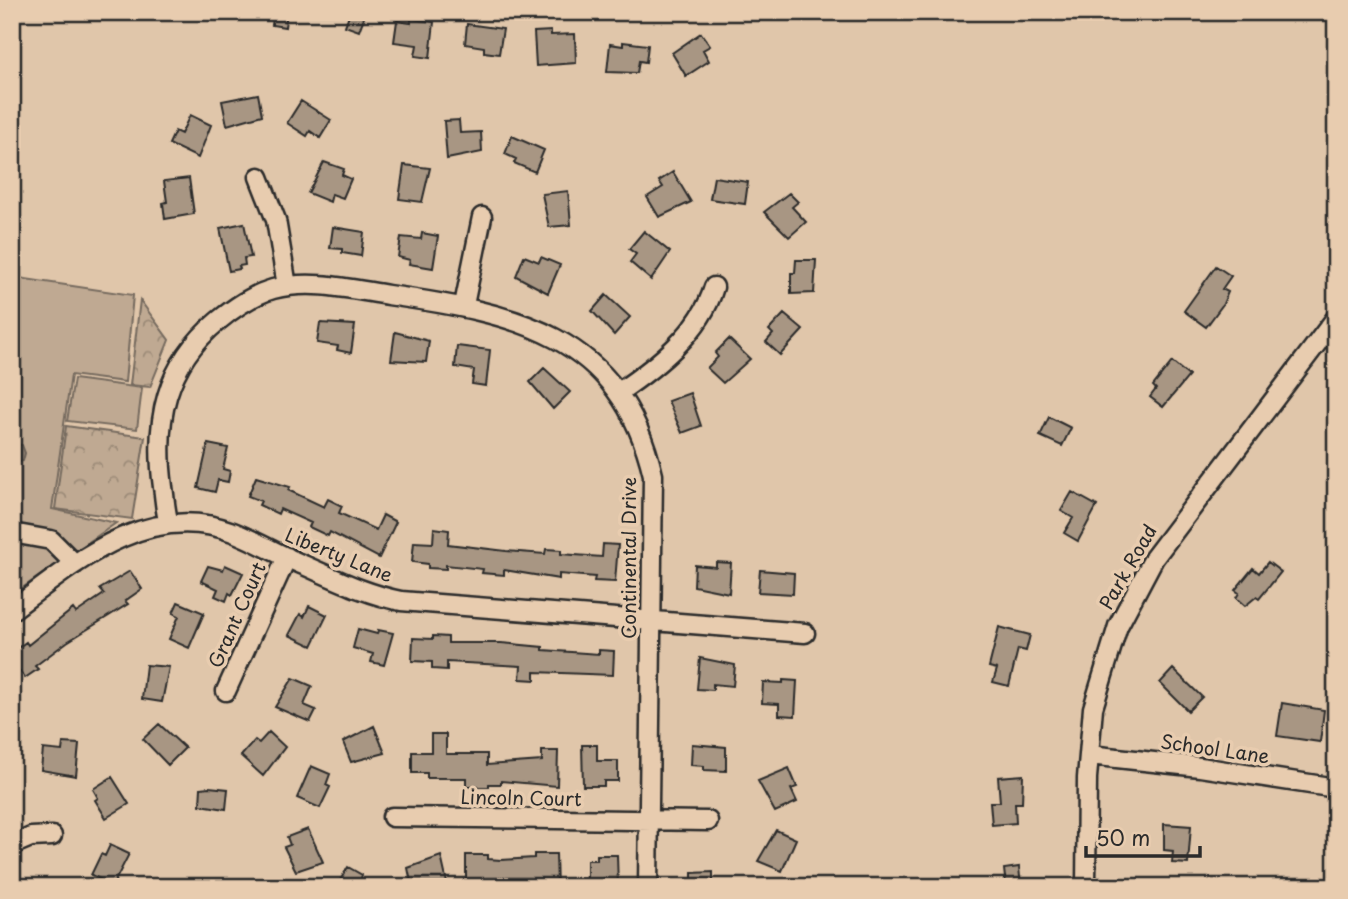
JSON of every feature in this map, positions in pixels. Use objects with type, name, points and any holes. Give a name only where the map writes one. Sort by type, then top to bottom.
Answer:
[{"type":"street","points":[[259,177],[276,220],[287,286]]},
{"type":"street","points":[[464,305],[482,217]]},
{"type":"street","name":"Continental Drive","points":[[169,523],[162,476],[160,423],[163,403],[178,366],[189,349],[244,301],[287,286],[321,285],[464,305],[554,336],[592,364],[619,392],[643,440],[653,475],[648,887]]},
{"type":"street","points":[[619,392],[657,364],[683,337],[704,312],[714,287]]},
{"type":"street","name":"Park Road","points":[[1086,887],[1089,755],[1099,682],[1133,593],[1182,518],[1336,318]]},
{"type":"street","name":"Liberty Lane","points":[[12,610],[109,542],[169,523],[193,523],[232,532],[364,591],[401,601],[805,634]]},
{"type":"street","points":[[12,533],[51,540],[75,564]]},
{"type":"street","name":"Grant Court","points":[[226,691],[286,557]]},
{"type":"street","name":"School Lane","points":[[1089,755],[1200,767],[1336,788]]},
{"type":"street","name":"Lincoln Court","points":[[392,817],[708,821]]},
{"type":"street","points":[[12,845],[31,836],[52,836]]},
{"type":"green space","points":[[12,277],[133,295],[125,382],[71,375],[52,509],[116,523],[12,595]]},
{"type":"green space","points":[[140,300],[169,340],[150,387],[130,385]]},
{"type":"green space","points":[[74,379],[142,388],[137,429],[67,421]]},
{"type":"green space","points":[[66,426],[145,437],[132,519],[55,509]]},
{"type":"water","points":[[12,443],[22,445],[25,453],[23,461],[12,464]]},
{"type":"building","points":[[274,12],[287,12],[285,27],[272,25]]},
{"type":"building","points":[[350,12],[366,12],[359,31],[345,26]]},
{"type":"building","points":[[411,19],[434,22],[430,58],[415,56],[417,45],[394,42],[397,21],[411,23]]},
{"type":"building","points":[[467,24],[503,29],[499,54],[484,52],[484,47],[465,44]]},
{"type":"building","points":[[551,31],[551,35],[575,34],[576,63],[536,66],[534,32]]},
{"type":"building","points":[[701,33],[710,46],[703,50],[709,61],[686,76],[672,53]]},
{"type":"building","points":[[623,42],[648,45],[646,62],[639,61],[637,73],[607,72],[610,44],[623,46]]},
{"type":"building","points":[[258,94],[262,115],[227,125],[222,101]]},
{"type":"building","points":[[301,101],[331,120],[320,138],[310,131],[307,136],[287,123]]},
{"type":"building","points":[[190,115],[211,125],[198,158],[169,144],[175,131],[181,134]]},
{"type":"building","points":[[459,120],[460,133],[481,132],[482,152],[447,159],[444,121]]},
{"type":"building","points":[[512,136],[544,150],[535,172],[514,163],[516,159],[505,154]]},
{"type":"building","points":[[324,162],[344,169],[342,175],[351,179],[343,198],[332,194],[330,202],[308,193]]},
{"type":"building","points":[[404,165],[430,168],[422,202],[399,199]]},
{"type":"building","points":[[673,172],[691,202],[659,217],[647,197],[663,187],[659,181]]},
{"type":"building","points":[[714,177],[748,182],[745,204],[710,199]]},
{"type":"building","points":[[189,178],[194,214],[165,219],[163,203],[167,202],[164,181]]},
{"type":"building","points":[[568,191],[571,225],[549,227],[542,194]]},
{"type":"building","points":[[789,193],[798,202],[792,207],[806,222],[789,237],[764,212]]},
{"type":"building","points":[[244,223],[251,257],[244,258],[245,265],[239,266],[240,269],[229,271],[220,228]]},
{"type":"building","points":[[333,227],[364,232],[361,256],[330,248]]},
{"type":"building","points":[[644,231],[670,252],[651,280],[630,262],[636,254],[629,249]]},
{"type":"building","points":[[422,233],[438,236],[433,268],[409,264],[410,260],[398,257],[401,237],[421,239]]},
{"type":"building","points":[[524,256],[539,262],[541,257],[560,265],[548,293],[516,276]]},
{"type":"building","points":[[796,260],[816,260],[814,293],[791,294],[791,273],[795,273]]},
{"type":"building","points":[[1216,266],[1231,276],[1222,289],[1228,292],[1223,304],[1206,327],[1184,311]]},
{"type":"building","points":[[606,295],[630,317],[614,335],[592,311]]},
{"type":"building","points":[[784,314],[803,330],[780,355],[766,342],[773,334],[769,330]]},
{"type":"building","points":[[320,323],[355,325],[351,353],[337,350],[338,346],[317,343]]},
{"type":"building","points":[[395,332],[429,341],[426,362],[391,360]]},
{"type":"building","points":[[729,339],[750,359],[723,383],[707,368],[718,357],[715,353]]},
{"type":"building","points":[[457,346],[490,350],[486,386],[472,384],[474,370],[455,367]]},
{"type":"building","points":[[1172,362],[1189,376],[1163,407],[1150,397],[1156,389],[1153,386]]},
{"type":"building","points":[[544,368],[570,392],[553,409],[530,382]]},
{"type":"building","points":[[690,393],[701,426],[682,433],[668,401]]},
{"type":"building","points":[[1049,417],[1071,428],[1062,446],[1040,436]]},
{"type":"building","points":[[208,444],[228,448],[223,469],[230,471],[228,482],[218,480],[215,492],[198,488]]},
{"type":"building","points":[[256,477],[290,487],[288,490],[324,507],[328,499],[342,506],[339,513],[376,530],[383,515],[396,522],[379,558],[330,532],[328,536],[309,527],[311,523],[280,509],[278,514],[259,505],[261,501],[248,496]]},
{"type":"building","points":[[1072,492],[1097,506],[1078,541],[1064,533],[1073,518],[1061,511]]},
{"type":"building","points":[[434,528],[449,530],[448,544],[506,551],[545,554],[546,549],[561,550],[561,554],[602,557],[603,544],[618,545],[615,582],[594,581],[595,577],[559,574],[559,579],[504,570],[504,575],[482,573],[483,569],[446,565],[446,569],[428,568],[428,564],[412,562],[414,542],[433,543]]},
{"type":"building","points":[[716,562],[731,563],[729,593],[694,586],[695,565],[716,567]]},
{"type":"building","points":[[1268,562],[1281,572],[1259,599],[1256,597],[1245,606],[1236,598],[1239,593],[1235,590],[1253,568],[1259,573]]},
{"type":"building","points":[[225,565],[243,573],[226,601],[215,596],[218,589],[201,581],[208,566],[223,570]]},
{"type":"building","points":[[760,570],[794,573],[793,594],[758,592]]},
{"type":"building","points":[[130,571],[142,589],[125,601],[128,604],[67,642],[35,666],[38,669],[25,678],[12,661],[12,652],[26,642],[28,645],[73,609],[76,613],[104,594],[100,589]]},
{"type":"building","points":[[178,602],[204,613],[189,648],[169,639],[179,616],[173,613]]},
{"type":"building","points":[[309,606],[327,615],[312,646],[289,635],[300,614],[304,617]]},
{"type":"building","points":[[999,627],[1030,635],[1026,651],[1018,649],[1009,686],[993,682],[997,669],[989,667]]},
{"type":"building","points":[[358,629],[377,634],[378,630],[393,633],[384,665],[371,662],[373,654],[353,648]]},
{"type":"building","points":[[433,636],[448,637],[448,643],[501,643],[543,647],[543,650],[599,654],[599,650],[614,651],[613,675],[535,672],[535,680],[520,679],[521,666],[447,662],[447,670],[432,669],[432,662],[412,661],[413,638],[433,639]]},
{"type":"building","points":[[700,658],[735,665],[733,686],[713,684],[713,690],[697,689]]},
{"type":"building","points":[[146,665],[169,667],[162,702],[142,699]]},
{"type":"building","points":[[1173,669],[1202,697],[1188,711],[1160,683]]},
{"type":"building","points":[[293,678],[312,686],[304,705],[316,710],[310,722],[275,707]]},
{"type":"building","points":[[783,680],[797,681],[795,716],[779,715],[779,704],[762,703],[763,682],[783,683]]},
{"type":"building","points":[[1282,703],[1324,710],[1320,742],[1277,736]]},
{"type":"building","points":[[159,724],[185,748],[168,765],[143,739]]},
{"type":"building","points":[[374,726],[385,753],[351,762],[343,742]]},
{"type":"building","points":[[269,732],[285,747],[263,776],[241,756],[255,740],[259,743]]},
{"type":"building","points":[[431,734],[446,734],[446,754],[487,754],[487,765],[542,761],[542,751],[558,751],[557,786],[501,781],[501,784],[489,784],[489,787],[466,787],[466,778],[427,778],[427,773],[412,773],[412,752],[431,752]]},
{"type":"building","points":[[63,743],[79,744],[76,776],[41,770],[43,749],[62,751]]},
{"type":"building","points":[[692,744],[726,747],[726,771],[704,770],[704,766],[691,765]]},
{"type":"building","points":[[582,745],[597,745],[597,761],[618,761],[618,781],[604,781],[604,786],[583,786]]},
{"type":"building","points":[[311,766],[330,774],[326,785],[330,787],[320,808],[297,798]]},
{"type":"building","points":[[789,768],[797,787],[791,789],[797,802],[775,812],[758,781]]},
{"type":"building","points":[[1023,775],[1022,803],[1015,803],[1016,823],[992,825],[990,802],[1000,802],[998,777]]},
{"type":"building","points":[[112,777],[129,804],[106,818],[95,800],[98,798],[93,789]]},
{"type":"building","points":[[201,788],[228,789],[226,809],[200,805]]},
{"type":"building","points":[[1164,824],[1191,826],[1188,864],[1172,863],[1173,851],[1164,850]]},
{"type":"building","points":[[308,829],[323,862],[296,871],[284,847],[290,845],[287,837]]},
{"type":"building","points":[[776,830],[796,839],[782,871],[758,861]]},
{"type":"building","points":[[110,845],[129,854],[113,885],[91,875],[101,854],[105,856]]},
{"type":"building","points":[[534,854],[556,854],[557,887],[541,887],[541,879],[480,881],[480,887],[466,887],[466,855],[488,855],[488,859],[501,860],[534,858]]},
{"type":"building","points":[[597,855],[617,855],[618,887],[603,887],[603,879],[587,880],[587,860],[597,860]]},
{"type":"building","points":[[441,856],[448,887],[431,887],[431,884],[412,887],[408,868]]},
{"type":"building","points":[[348,867],[362,875],[361,878],[376,887],[336,887]]},
{"type":"building","points":[[1019,867],[1021,887],[1006,887],[1004,869]]},
{"type":"building","points":[[713,872],[713,887],[692,887],[692,873]]}]
